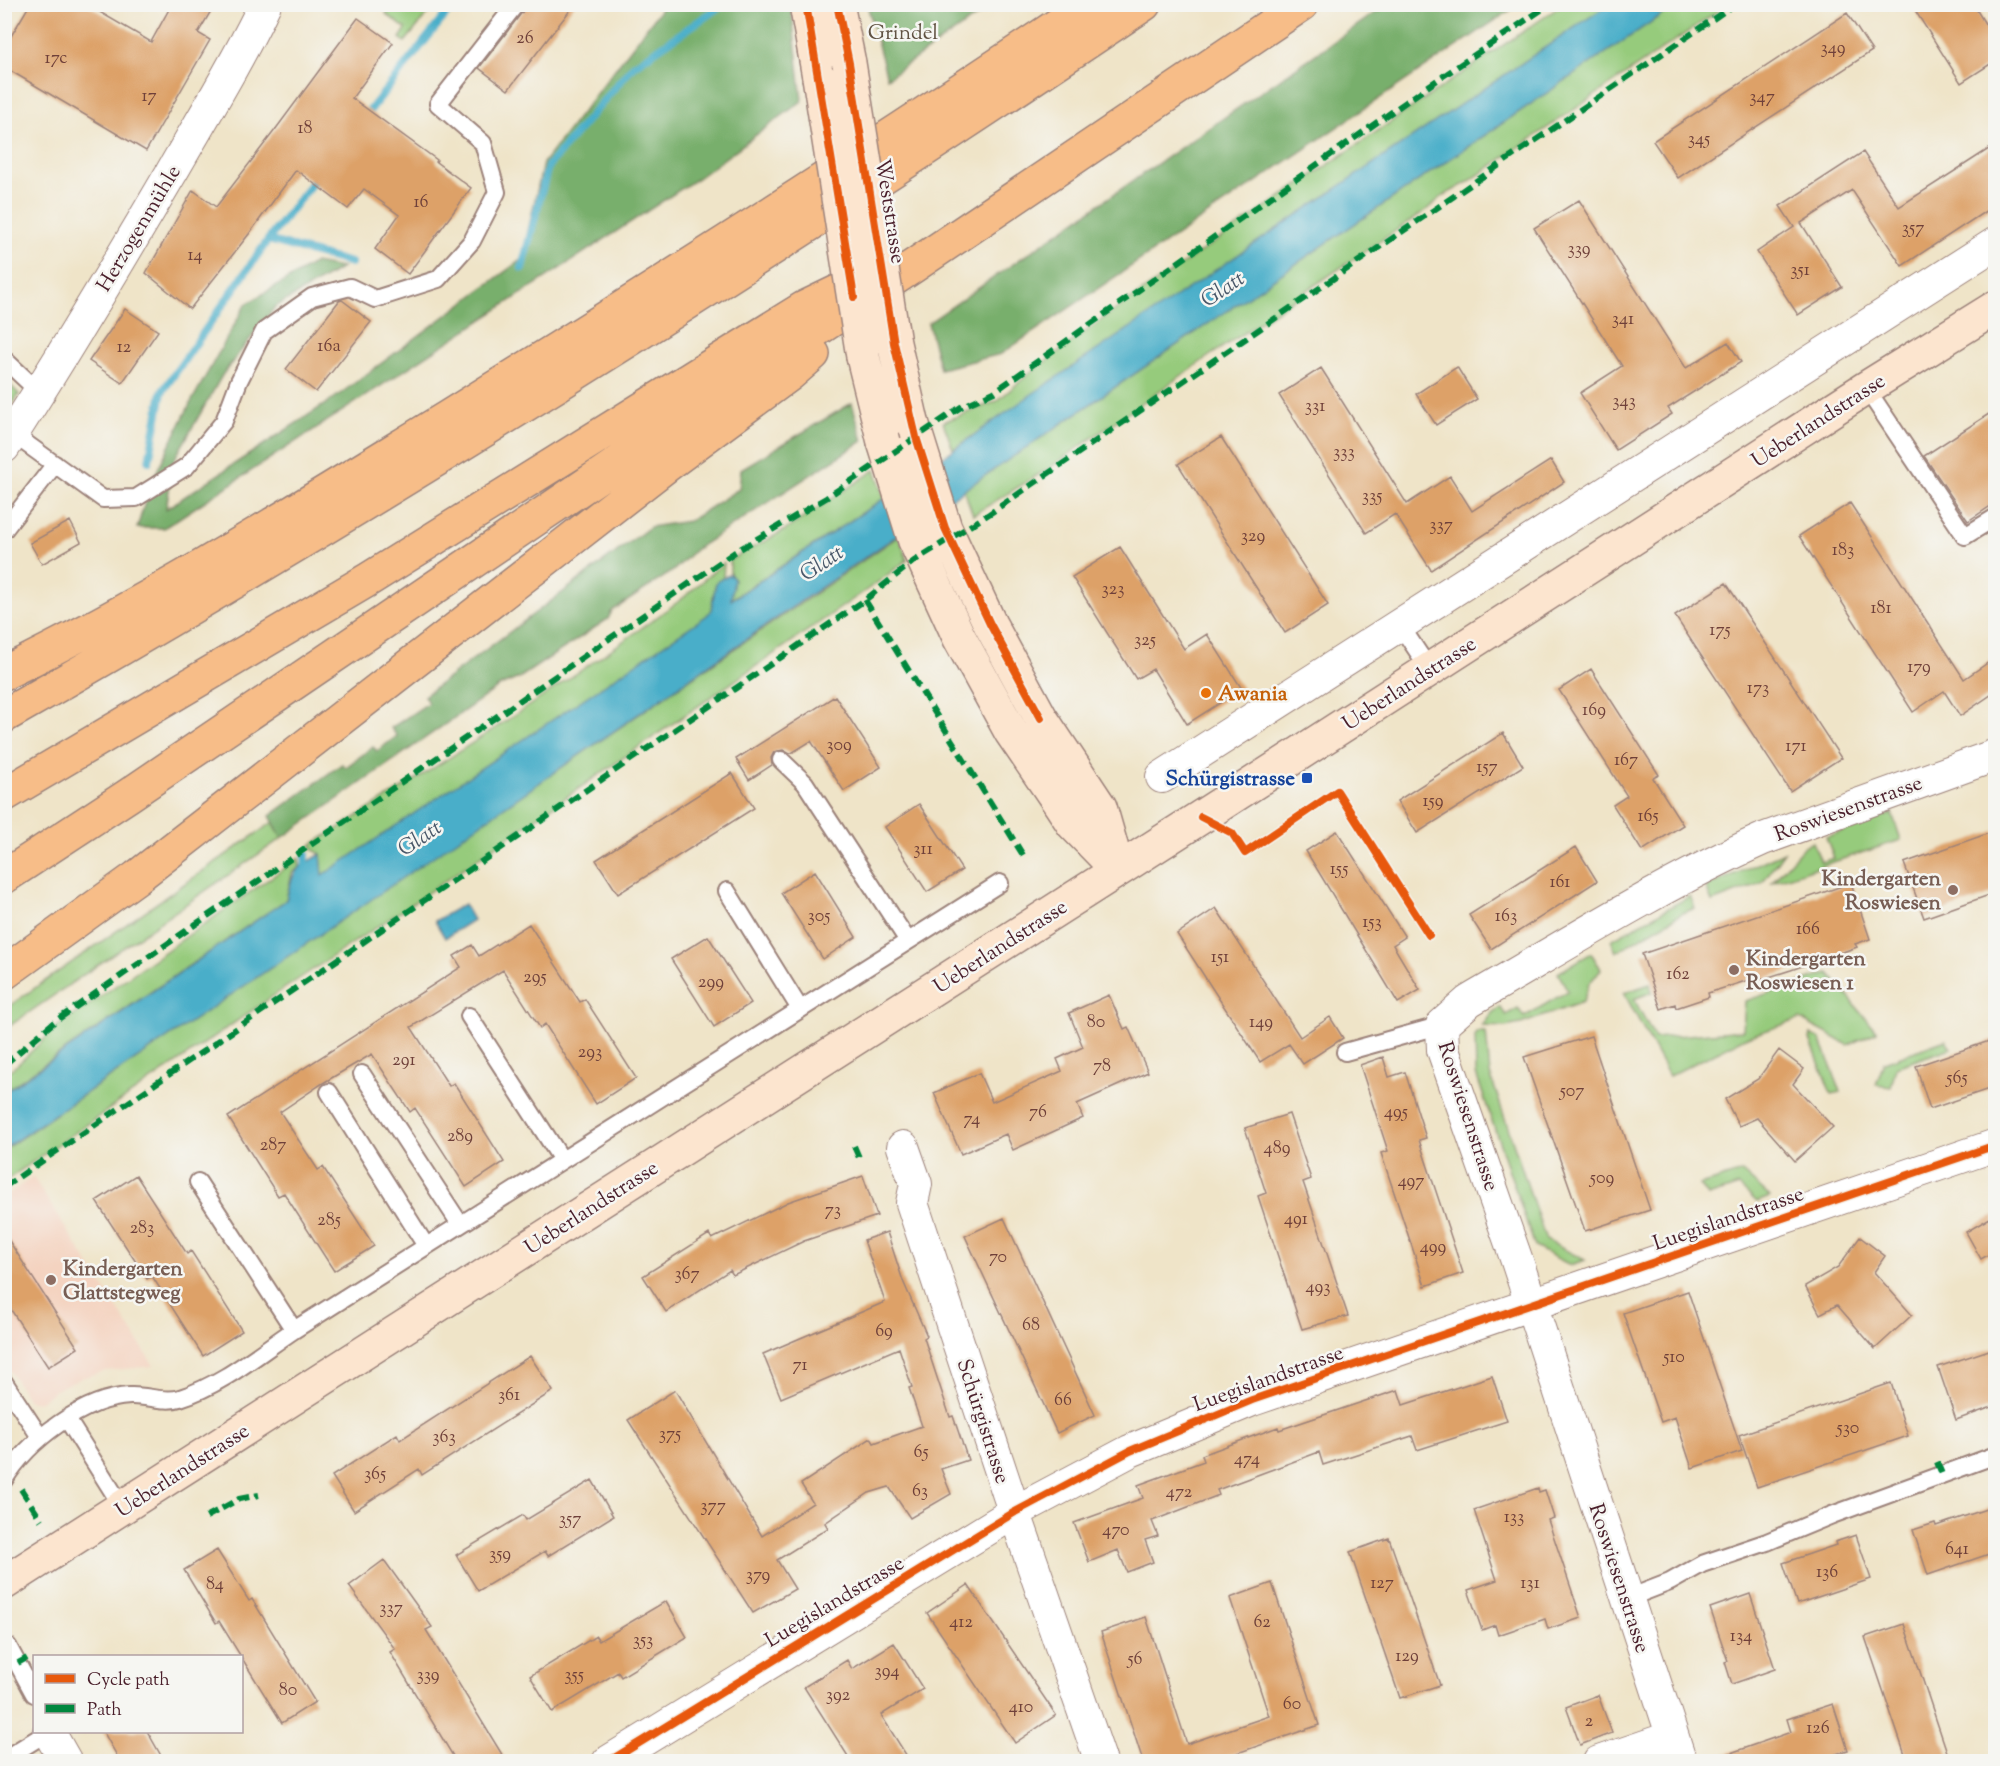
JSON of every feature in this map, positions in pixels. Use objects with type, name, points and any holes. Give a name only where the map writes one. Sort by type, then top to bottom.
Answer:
[{"type":"highway","points":[[4,673],[80,635],[168,586],[393,451],[770,214],[1089,4]]},
{"type":"highway","points":[[4,717],[272,559],[549,389],[786,240],[1144,4]]},
{"type":"highway","points":[[4,877],[1302,4]]},
{"type":"highway","points":[[4,795],[377,575],[804,308],[976,224]]},
{"type":"highway","points":[[4,974],[137,877],[667,465],[790,374],[912,267]]},
{"type":"main road","points":[[806,4],[863,357],[884,442],[915,541],[959,637],[1011,732],[1073,824],[1118,870]]},
{"type":"main road","name":"Weststrasse","points":[[837,4],[849,63],[894,343],[912,422],[945,528],[990,624],[1041,718],[1100,807],[1118,870]]},
{"type":"main road","name":"Ueberlandstrasse","points":[[4,1583],[1995,307]]},
{"type":"street","name":"Herzogenmühle","points":[[9,441],[183,152],[252,32],[265,4]]},
{"type":"street","points":[[1162,777],[1995,243]]},
{"type":"street","name":"Roswiesenstrasse","points":[[1676,1749],[1530,1304],[1443,1050],[1442,1025],[1479,995],[1671,884],[1733,853],[1794,828],[1995,755]]},
{"type":"street","name":"Luegislandstrasse","points":[[608,1761],[1015,1512],[1130,1451],[1252,1400],[1995,1145]]},
{"type":"street","name":"Schürgistrasse","points":[[903,1147],[916,1184],[912,1203],[1101,1761]]},
{"type":"street","points":[[49,1733],[66,1761]]},
{"type":"street","points":[[1599,1761],[1676,1749]]},
{"type":"lane","points":[[9,441],[55,464],[104,499],[136,498],[187,466],[224,421],[239,381],[264,331],[312,297],[350,287],[375,299],[438,279],[472,241],[497,192],[483,142],[438,104],[516,4]]},
{"type":"lane","points":[[4,359],[40,393]]},
{"type":"lane","points":[[1866,388],[1965,536],[1995,517]]},
{"type":"lane","points":[[4,530],[55,464]]},
{"type":"lane","points":[[1400,625],[1430,670]]},
{"type":"lane","points":[[781,760],[805,783],[908,941]]},
{"type":"lane","points":[[4,1480],[10,1470],[40,1437],[67,1419],[107,1400],[130,1396],[177,1399],[206,1389],[460,1224],[1000,883]]},
{"type":"lane","points":[[727,891],[800,1009]]},
{"type":"lane","points":[[469,1016],[562,1160]]},
{"type":"lane","points":[[1344,1052],[1442,1025]]},
{"type":"lane","points":[[362,1074],[460,1224]]},
{"type":"lane","points":[[329,1092],[426,1246]]},
{"type":"lane","points":[[198,1182],[294,1330]]},
{"type":"lane","points":[[4,1382],[40,1437]]},
{"type":"lane","points":[[67,1419],[123,1508]]},
{"type":"lane","points":[[1626,1599],[1670,1582],[1702,1564],[1767,1542],[1832,1515],[1995,1455]]},
{"type":"lane","points":[[8,1646],[33,1692]]},
{"type":"lane","points":[[15,1753],[45,1733]]},
{"type":"shaded area","name":"Kindergarten Glattstegweg","points":[[33,1177],[154,1366],[105,1371],[81,1378],[59,1388],[39,1402],[28,1400],[5,1363],[5,1196]]},
{"type":"green space","name":"Grindel","points":[[867,4],[993,4],[993,5],[887,78]]},
{"type":"green space","points":[[1388,4],[1518,5],[1001,354],[940,369],[928,323]]},
{"type":"green space","points":[[387,5],[435,5],[405,42],[400,38],[406,29],[386,14],[387,11],[384,8]]},
{"type":"green space","points":[[664,5],[791,5],[802,101],[698,178],[164,528],[137,528],[151,483],[190,404],[246,304],[315,263],[342,268],[275,307],[223,374],[174,460],[166,509],[333,399],[522,259],[543,163]]},
{"type":"green space","points":[[1562,5],[1608,5],[953,449],[943,422],[997,401],[1031,372],[1108,315]]},
{"type":"green space","points":[[1676,5],[1727,5],[1468,182],[1443,196],[1425,211],[1208,357],[1049,468],[973,515],[964,490]]},
{"type":"green space","points":[[5,380],[19,394],[5,416]]},
{"type":"green space","points":[[852,403],[863,441],[696,549],[673,571],[612,611],[608,619],[519,678],[500,686],[282,838],[270,816],[342,764],[346,767],[373,747],[377,751],[397,736],[391,728],[428,703],[424,696],[650,527],[689,521],[739,489],[741,469]]},
{"type":"green space","points":[[875,470],[885,498],[730,600],[734,579],[730,574],[730,560],[785,530]]},
{"type":"green space","points":[[899,536],[907,560],[878,582],[5,1181],[5,1149]]},
{"type":"green space","points":[[724,563],[723,578],[716,582],[711,611],[707,616],[322,876],[321,854],[313,850],[311,845],[451,757],[589,665],[679,601]]},
{"type":"green space","points":[[1892,813],[1901,840],[1772,882],[1804,846],[1813,842],[1821,862],[1834,858],[1826,837]]},
{"type":"green space","points":[[273,822],[282,838],[5,1029],[5,1009]]},
{"type":"green space","points":[[1784,852],[1762,883],[1712,902],[1706,887]]},
{"type":"green space","points":[[299,858],[300,867],[292,873],[286,900],[5,1091],[4,1074],[17,1065],[58,1026]]},
{"type":"green space","points":[[1690,896],[1695,908],[1616,952],[1611,940]]},
{"type":"green space","points":[[1591,953],[1601,969],[1589,984],[1583,1002],[1521,1024],[1505,1027],[1482,1026],[1500,1007],[1506,1015],[1518,1008],[1524,1017],[1568,991],[1558,973]]},
{"type":"green space","points":[[1829,973],[1877,1032],[1848,1045],[1800,1019],[1747,1037],[1669,1076],[1624,993],[1650,984],[1652,992],[1634,999],[1655,1038],[1743,1030],[1745,1001]]},
{"type":"green space","points":[[1478,1032],[1486,1032],[1490,1074],[1546,1240],[1585,1260],[1570,1265],[1535,1247],[1476,1074],[1475,1036]]},
{"type":"green space","points":[[1811,1034],[1820,1039],[1841,1092],[1831,1094],[1810,1039]]},
{"type":"green space","points":[[1946,1040],[1951,1048],[1896,1067],[1891,1087],[1876,1085],[1884,1062]]},
{"type":"green space","points":[[1742,1172],[1770,1197],[1757,1202],[1739,1186],[1708,1196],[1700,1185]]},
{"type":"water","name":"Glatt","points":[[1608,5],[1676,5],[810,595],[362,906],[5,1148],[5,1092],[286,900],[293,876],[305,864],[321,854],[323,875],[706,616],[711,611],[716,582],[730,574],[734,579],[731,600],[885,498],[1032,394]]},
{"type":"water","points":[[464,904],[473,920],[445,938],[435,921]]},
{"type":"building","points":[[30,4],[86,4],[151,42],[172,4],[215,4],[198,33],[210,40],[146,151],[4,67],[4,48]]},
{"type":"building","points":[[526,4],[575,4],[508,90],[479,68],[524,10]]},
{"type":"building","points":[[1911,4],[1973,4],[1995,40],[1995,61],[1961,83]]},
{"type":"building","points":[[1847,13],[1872,51],[1678,178],[1653,141]]},
{"type":"building","points":[[358,18],[393,43],[352,98],[437,160],[436,162],[471,188],[408,274],[375,249],[399,215],[364,189],[348,209],[296,170],[190,309],[146,273],[193,190],[216,207]]},
{"type":"building","points":[[1995,145],[1995,205],[1902,266],[1852,190],[1801,223],[1842,287],[1798,315],[1757,252],[1794,227],[1780,206],[1863,152],[1899,207]]},
{"type":"building","points":[[1579,200],[1686,368],[1728,342],[1741,362],[1668,408],[1672,414],[1616,450],[1580,393],[1622,366],[1534,228]]},
{"type":"building","points":[[342,300],[371,322],[316,392],[286,369]]},
{"type":"building","points":[[125,309],[158,331],[122,383],[89,361]]},
{"type":"building","points":[[1457,367],[1477,399],[1436,425],[1416,394]]},
{"type":"building","points":[[1321,368],[1407,504],[1450,476],[1472,511],[1551,460],[1564,482],[1431,570],[1395,514],[1366,533],[1279,395]]},
{"type":"building","points":[[1995,410],[1995,503],[1968,521],[1924,456]]},
{"type":"building","points":[[1221,437],[1328,605],[1285,633],[1178,464]]},
{"type":"building","points":[[1850,503],[1964,679],[1995,658],[1995,692],[1960,716],[1944,691],[1913,712],[1799,536]]},
{"type":"building","points":[[70,521],[81,542],[42,564],[30,543]]},
{"type":"building","points":[[1120,547],[1184,649],[1207,634],[1242,689],[1187,724],[1153,669],[1136,679],[1072,577]]},
{"type":"building","points":[[1726,583],[1841,758],[1790,791],[1675,616]]},
{"type":"building","points":[[1591,669],[1659,775],[1653,778],[1683,825],[1642,851],[1613,805],[1627,796],[1559,690]]},
{"type":"building","points":[[835,696],[881,767],[844,791],[811,741],[790,754],[783,750],[774,752],[771,758],[772,765],[749,780],[736,759]]},
{"type":"building","points":[[1503,733],[1523,766],[1417,833],[1397,801]]},
{"type":"building","points":[[732,773],[754,808],[618,894],[596,860]]},
{"type":"building","points":[[919,804],[962,870],[927,892],[885,827]]},
{"type":"building","points":[[1337,831],[1405,937],[1393,945],[1420,990],[1398,1003],[1306,851]]},
{"type":"building","points":[[1995,831],[1995,893],[1924,918],[1904,863]]},
{"type":"building","points":[[1576,847],[1597,881],[1491,949],[1469,915]]},
{"type":"building","points":[[815,871],[856,937],[823,959],[781,893]]},
{"type":"building","points":[[1851,883],[1870,939],[1855,944],[1857,947],[1791,970],[1708,993],[1709,997],[1676,1008],[1675,1004],[1661,1009],[1642,954]]},
{"type":"building","points":[[1216,908],[1300,1037],[1330,1017],[1343,1038],[1303,1064],[1289,1044],[1260,1062],[1177,934]]},
{"type":"building","points":[[529,924],[580,1002],[585,999],[636,1078],[596,1104],[545,1024],[540,1028],[503,970],[411,1027],[449,1086],[454,1083],[504,1162],[466,1187],[415,1108],[410,1112],[372,1054],[323,1083],[280,1112],[318,1170],[323,1167],[374,1246],[334,1271],[284,1193],[278,1196],[228,1117],[461,967],[454,956],[472,945],[479,956]]},
{"type":"building","points":[[708,936],[751,1003],[714,1027],[671,959]]},
{"type":"building","points":[[1109,995],[1124,1029],[1128,1027],[1148,1072],[1077,1104],[1083,1118],[1013,1150],[1006,1134],[961,1154],[934,1093],[979,1073],[992,1102],[1062,1071],[1057,1059],[1083,1047],[1069,1013]]},
{"type":"building","points":[[1591,1036],[1650,1210],[1585,1231],[1524,1057]]},
{"type":"building","points":[[1995,1039],[1995,1087],[1930,1109],[1916,1066]]},
{"type":"building","points":[[1779,1050],[1804,1069],[1793,1084],[1833,1127],[1795,1161],[1757,1118],[1739,1126],[1725,1099],[1758,1079]]},
{"type":"building","points":[[1383,1057],[1389,1077],[1405,1072],[1426,1138],[1419,1140],[1463,1273],[1425,1286],[1381,1153],[1388,1151],[1360,1065]]},
{"type":"building","points":[[1289,1114],[1311,1179],[1303,1182],[1348,1316],[1302,1329],[1258,1196],[1266,1193],[1245,1128]]},
{"type":"building","points":[[136,1175],[187,1254],[191,1251],[242,1331],[203,1356],[152,1276],[147,1279],[96,1201]]},
{"type":"building","points":[[863,1176],[877,1216],[804,1241],[733,1275],[730,1270],[666,1312],[643,1276],[709,1234],[712,1239],[788,1202]]},
{"type":"building","points":[[1995,1215],[1995,1251],[1981,1259],[1966,1232]]},
{"type":"building","points":[[1004,1218],[1095,1415],[1057,1433],[965,1236]]},
{"type":"building","points":[[887,1232],[903,1281],[927,1336],[924,1338],[950,1417],[953,1416],[968,1460],[941,1469],[951,1494],[910,1518],[889,1487],[869,1493],[825,1523],[828,1528],[777,1560],[795,1589],[753,1613],[628,1420],[675,1390],[762,1536],[813,1503],[801,1484],[871,1438],[874,1443],[922,1426],[899,1348],[781,1398],[763,1354],[885,1302],[864,1240]]},
{"type":"building","name":"Kindergarten Glattstegweg","points":[[4,1233],[78,1348],[48,1367],[4,1299]]},
{"type":"building","points":[[1860,1237],[1885,1256],[1874,1272],[1912,1315],[1875,1349],[1837,1305],[1820,1314],[1805,1286],[1838,1267]]},
{"type":"building","points":[[1688,1291],[1742,1451],[1692,1468],[1675,1417],[1661,1422],[1623,1313]]},
{"type":"building","points":[[1995,1348],[1995,1406],[1956,1420],[1938,1367]]},
{"type":"building","points":[[530,1356],[553,1391],[422,1475],[419,1469],[354,1511],[332,1476],[397,1434],[400,1440]]},
{"type":"building","points":[[1492,1376],[1507,1421],[1417,1450],[1412,1436],[1323,1465],[1319,1452],[1217,1490],[1219,1495],[1152,1521],[1158,1536],[1145,1540],[1153,1562],[1127,1572],[1118,1550],[1089,1562],[1074,1523],[1143,1498],[1138,1485],[1204,1461],[1202,1455],[1278,1427],[1279,1430],[1398,1390],[1403,1405]]},
{"type":"building","points":[[1891,1383],[1908,1436],[1757,1487],[1739,1435]]},
{"type":"building","points":[[592,1480],[613,1516],[548,1556],[545,1551],[478,1591],[456,1555],[523,1515],[526,1520]]},
{"type":"building","points":[[1538,1488],[1539,1492],[1545,1490],[1554,1518],[1548,1520],[1581,1618],[1548,1629],[1545,1619],[1498,1635],[1495,1625],[1482,1630],[1468,1590],[1497,1580],[1474,1510]]},
{"type":"building","points":[[1995,1506],[1995,1552],[1928,1575],[1913,1530],[1935,1523],[1936,1526]]},
{"type":"building","points":[[1856,1535],[1871,1579],[1797,1604],[1783,1563],[1836,1545],[1835,1542]]},
{"type":"building","points":[[1389,1538],[1440,1685],[1400,1698],[1350,1552]]},
{"type":"building","points":[[217,1550],[249,1601],[252,1599],[315,1702],[282,1723],[243,1660],[243,1655],[240,1655],[219,1621],[216,1623],[184,1570]]},
{"type":"building","points":[[384,1560],[432,1627],[426,1630],[506,1761],[456,1761],[390,1652],[395,1649],[349,1586]]},
{"type":"building","points":[[1272,1583],[1319,1725],[1214,1761],[1143,1761],[1101,1632],[1146,1617],[1187,1744],[1269,1716],[1230,1598]]},
{"type":"building","points":[[968,1585],[1056,1715],[1015,1743],[927,1613]]},
{"type":"building","points":[[1750,1594],[1775,1669],[1732,1684],[1725,1662],[1728,1661],[1710,1608]]},
{"type":"building","points":[[666,1601],[687,1637],[621,1677],[618,1672],[552,1712],[530,1676],[596,1636],[599,1641]]},
{"type":"building","points":[[1904,1624],[1950,1761],[1907,1761],[1865,1637]]},
{"type":"building","points":[[894,1643],[923,1689],[881,1715],[910,1761],[851,1761],[804,1687],[847,1660],[852,1669]]},
{"type":"building","points":[[1598,1695],[1612,1733],[1580,1745],[1566,1707]]},
{"type":"building","points":[[1833,1704],[1848,1750],[1815,1761],[1717,1761],[1716,1758],[1791,1732],[1787,1719]]},
{"type":"building","points":[[104,1733],[148,1733],[164,1761],[120,1761]]},
{"type":"waterway","points":[[363,119],[454,4]]},
{"type":"waterway","points":[[522,268],[548,166],[633,66],[724,4]]},
{"type":"waterway","points":[[149,461],[162,392],[268,240],[319,174]]},
{"type":"waterway","points":[[268,240],[351,263]]},
{"type":"waterway","points":[[305,874],[306,854]]},
{"type":"marked path","points":[[4,1065],[54,1022],[735,552],[826,498],[961,407],[994,392],[1430,85],[1550,4]]},
{"type":"marked path","points":[[4,1187],[865,600],[914,561],[989,514],[1735,4]]},
{"type":"marked path","points":[[865,600],[1023,855]]},
{"type":"marked path","points":[[854,1146],[860,1160]]},
{"type":"marked path","points":[[1937,1462],[1942,1474]]},
{"type":"marked path","points":[[21,1489],[41,1520]]},
{"type":"marked path","points":[[206,1517],[239,1499],[259,1495]]},
{"type":"marked path","points":[[18,1663],[27,1658]]},
{"type":"cycle path","points":[[806,4],[854,297]]},
{"type":"cycle path","points":[[837,4],[849,63],[894,343],[916,437],[945,528],[990,624],[1041,718]]},
{"type":"cycle path","points":[[1201,817],[1232,833],[1245,853],[1337,791],[1429,935]]},
{"type":"cycle path","points":[[608,1762],[1015,1512],[1130,1451],[1252,1400],[1996,1145]]},
{"type":"place","name":"Awania","points":[[1206,693]]},
{"type":"place","name":"Schürgistrasse","points":[[1307,778]]},
{"type":"place","name":"Kindergarten Roswiesen","points":[[1953,890]]},
{"type":"place","name":"Kindergarten Roswiesen 1","points":[[1734,970]]},
{"type":"place","name":"Kindergarten Glattstegweg","points":[[51,1280]]}]
